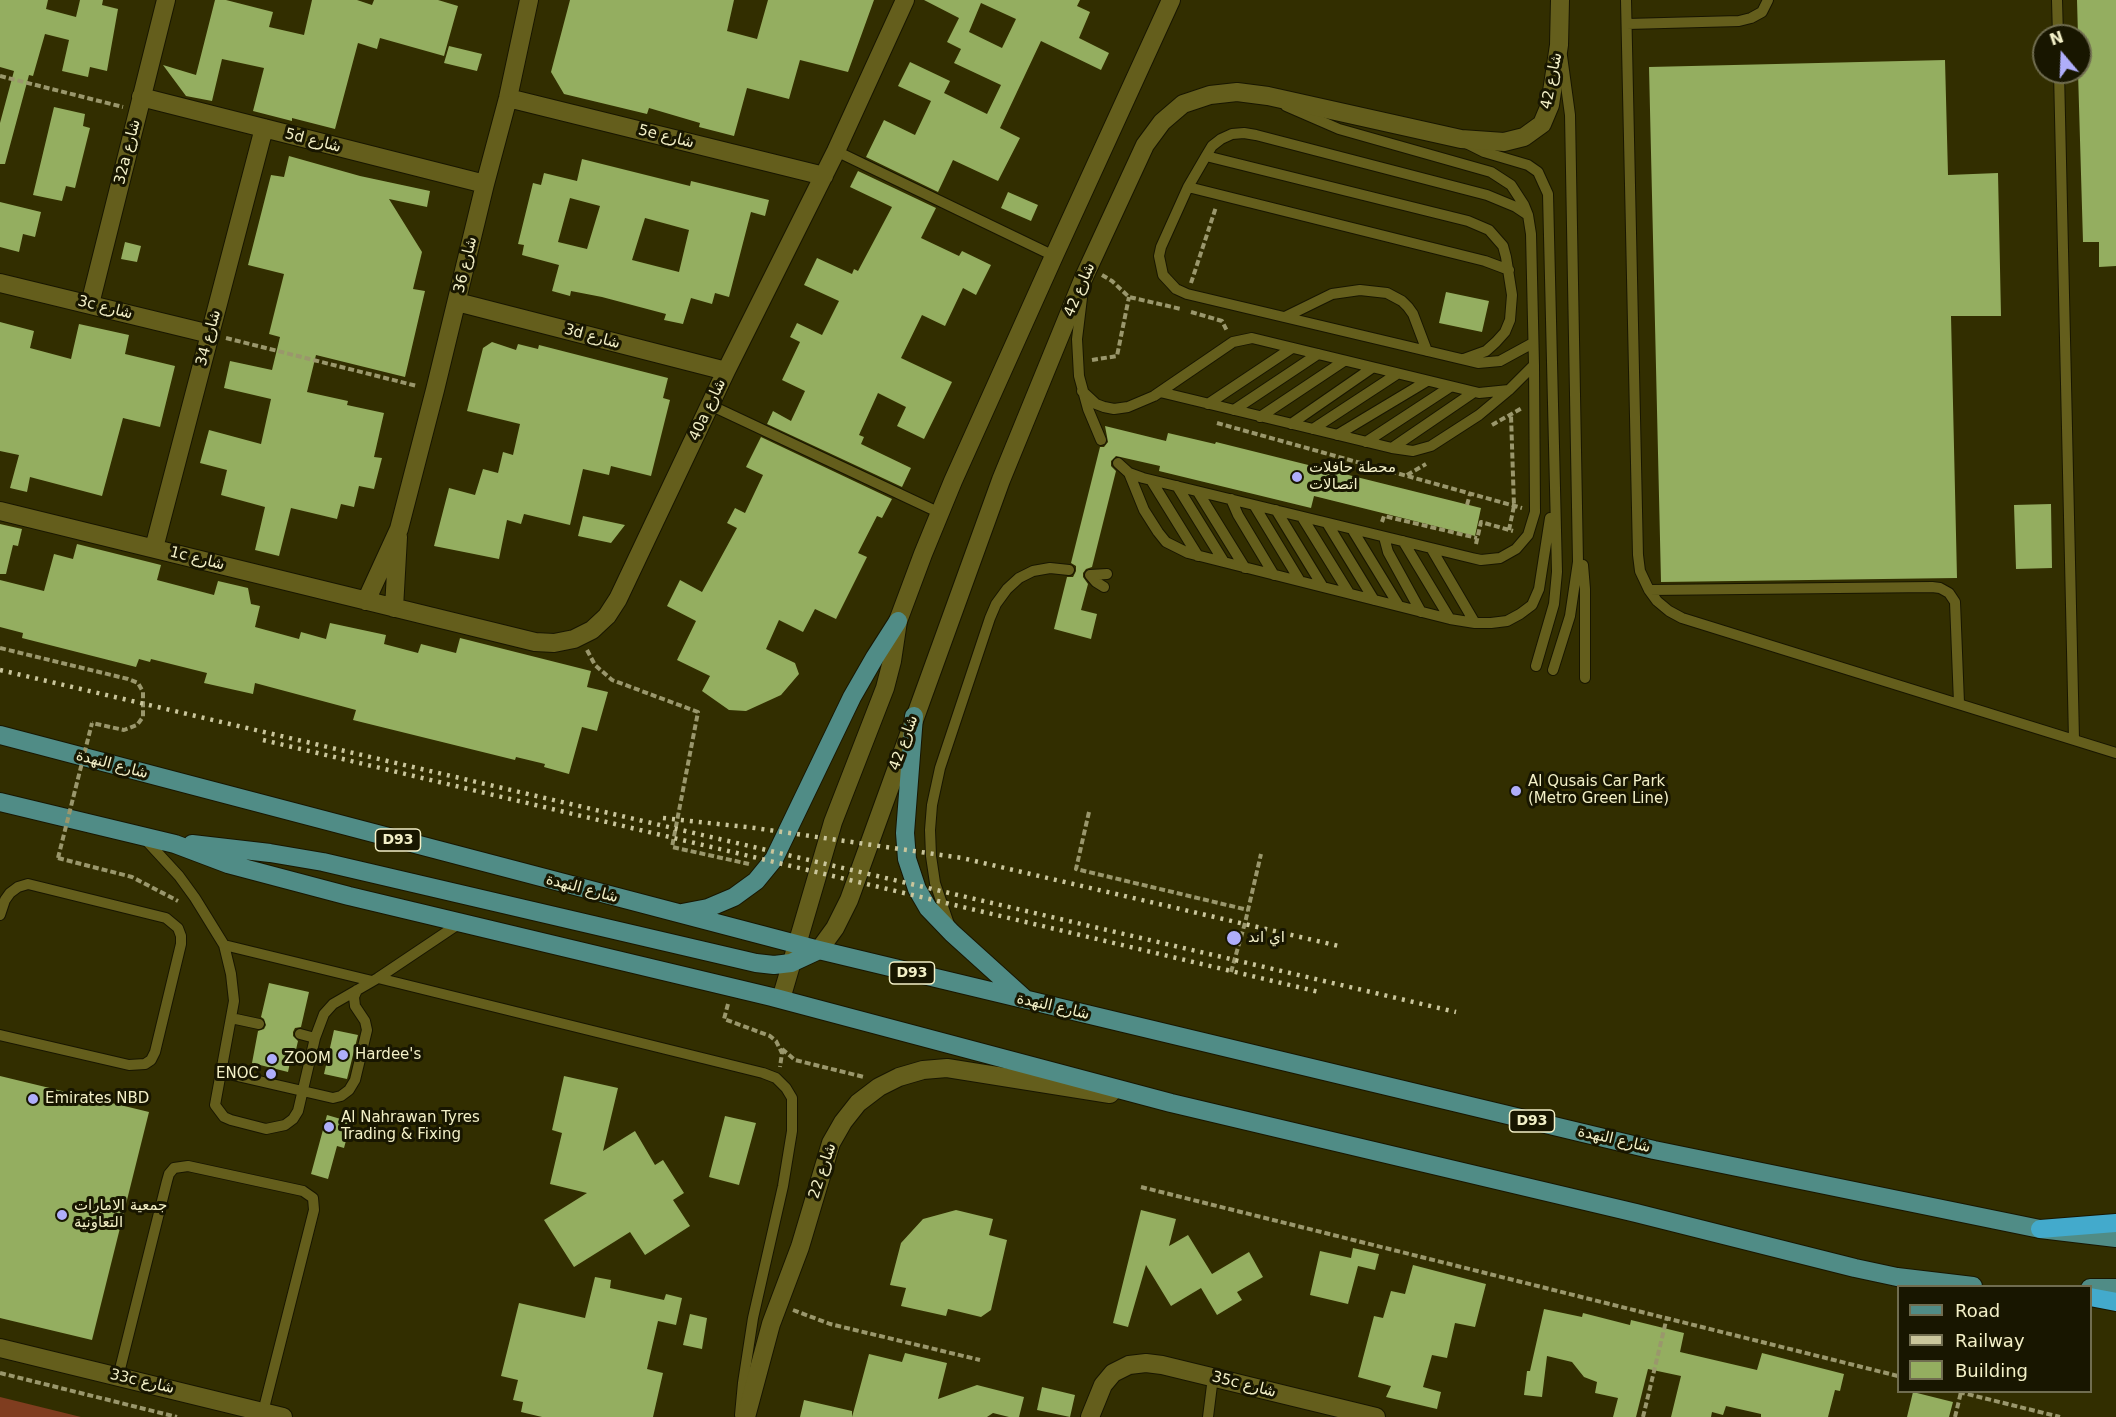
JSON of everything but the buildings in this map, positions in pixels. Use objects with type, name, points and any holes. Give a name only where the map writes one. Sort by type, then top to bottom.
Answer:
[{"type":"highway","points":[[2040,1229],[2116,1223]]},
{"type":"highway","points":[[2092,1297],[2116,1302]]},
{"type":"main road","points":[[677,914],[708,908],[734,897],[756,881],[774,859],[863,676],[898,621]]},
{"type":"main road","points":[[914,716],[905,832],[907,859],[917,888],[928,908],[952,933],[1027,1000]]},
{"type":"main road","name":"شارع النهدة","points":[[0,735],[819,950],[1654,1150],[2040,1229],[2116,1238]]},
{"type":"main road","points":[[0,802],[175,844],[228,864],[350,896],[781,999],[1171,1103],[1636,1213],[1865,1270],[1951,1285]]},
{"type":"main road","points":[[175,844],[241,849],[323,862],[740,960],[774,965],[791,963],[819,950]]},
{"type":"main road","points":[[2092,1288],[2116,1288]]},
{"type":"street","name":"32a شارع","points":[[90,304],[166,0]]},
{"type":"street","name":"شارع 36","points":[[366,601],[399,529],[457,302],[484,184],[508,98],[529,0]]},
{"type":"street","name":"40a شارع","points":[[394,608],[535,642],[554,643],[574,639],[592,630],[607,616],[618,599],[726,371],[824,176],[905,0]]},
{"type":"street","points":[[781,999],[833,822],[885,688],[898,621],[940,513],[1054,256],[1172,0]]},
{"type":"street","name":"شارع 42","points":[[819,950],[835,928],[849,900],[1001,480],[1087,273],[1145,145],[1162,122],[1183,104],[1210,94],[1237,92],[1268,96],[1461,139],[1504,142],[1524,137],[1542,124],[1550,105],[1559,45],[1560,0]]},
{"type":"street","name":"5e شارع","points":[[508,98],[824,176]]},
{"type":"street","name":"5d شارع","points":[[140,104],[264,128],[484,184]]},
{"type":"street","name":"شارع 34","points":[[153,548],[264,128]]},
{"type":"street","name":"3c شارع","points":[[0,283],[210,334]]},
{"type":"street","name":"3d شارع","points":[[457,302],[726,371]]},
{"type":"street","name":"1c شارع","points":[[0,511],[394,608]]},
{"type":"street","name":"شارع 36","points":[[394,608],[399,529]]},
{"type":"street","name":"شارع 22","points":[[746,1417],[771,1324],[800,1247],[831,1143],[843,1122],[858,1103],[879,1087],[899,1077],[923,1070],[947,1068],[1171,1103]]},
{"type":"street","name":"33c شارع","points":[[0,1348],[283,1417]]},
{"type":"street","name":"35c شارع","points":[[1090,1417],[1100,1391],[1113,1373],[1129,1365],[1146,1363],[1214,1377],[1376,1417]]},
{"type":"lane","points":[[1626,0],[1638,555],[1641,571],[1649,590],[1669,612],[1682,618],[2116,753]]},
{"type":"lane","points":[[1627,24],[1739,21],[1761,12],[1768,0]]},
{"type":"lane","points":[[2057,0],[2058,24]]},
{"type":"lane","points":[[1553,670],[1574,598],[1578,543],[1570,116],[1559,45]]},
{"type":"lane","points":[[2059,84],[2074,739]]},
{"type":"lane","points":[[1118,463],[1129,472],[1151,480],[1481,560],[1500,558],[1508,554],[1523,543],[1533,524],[1535,512],[1534,364],[1531,234],[1524,205],[1511,185],[1491,172],[1339,129],[1302,114],[1268,96]]},
{"type":"lane","points":[[1528,215],[1516,207],[1487,195],[1244,133],[1232,134],[1212,146],[1206,156],[1188,187],[1159,256],[1163,275],[1176,289],[1187,294],[1462,360],[1478,363],[1500,361],[1533,343]]},
{"type":"lane","points":[[1461,139],[1484,152],[1528,165],[1538,172],[1548,194],[1556,588],[1550,620],[1536,666]]},
{"type":"lane","points":[[836,151],[1054,256]]},
{"type":"lane","points":[[1206,156],[1479,224],[1488,230],[1503,246],[1509,270],[1512,307],[1510,320],[1504,332],[1486,351],[1462,360]]},
{"type":"lane","points":[[1188,187],[1485,261],[1509,270]]},
{"type":"lane","points":[[1087,273],[1077,328],[1077,363],[1082,391],[1092,422],[1101,440]]},
{"type":"lane","points":[[1285,317],[1332,294],[1360,290],[1387,292],[1408,307],[1426,351]]},
{"type":"lane","points":[[1082,391],[1096,404],[1114,409],[1128,407],[1143,402],[1160,392],[1224,347],[1239,340],[1252,338],[1474,392],[1493,393],[1509,390]]},
{"type":"lane","points":[[1207,404],[1292,348]]},
{"type":"lane","points":[[1234,410],[1318,354]]},
{"type":"lane","points":[[1260,417],[1344,361]]},
{"type":"lane","points":[[1160,392],[1366,442],[1413,451],[1431,446],[1479,415],[1509,390],[1534,364]]},
{"type":"lane","points":[[1291,424],[1372,368]]},
{"type":"lane","points":[[1313,429],[1397,374]]},
{"type":"lane","points":[[1337,435],[1427,381]]},
{"type":"lane","points":[[1366,442],[1450,387]]},
{"type":"lane","points":[[1392,448],[1474,392]]},
{"type":"lane","points":[[710,405],[940,513]]},
{"type":"lane","points":[[1129,472],[1144,510],[1158,532],[1166,542],[1178,549],[1421,612],[1475,623],[1507,621],[1532,605],[1539,589],[1554,488]]},
{"type":"lane","points":[[1151,480],[1198,556]]},
{"type":"lane","points":[[1177,486],[1224,562]]},
{"type":"lane","points":[[1198,492],[1245,568]]},
{"type":"lane","points":[[1231,500],[1274,575]]},
{"type":"lane","points":[[1254,505],[1300,581]]},
{"type":"lane","points":[[1276,510],[1323,587]]},
{"type":"lane","points":[[1302,517],[1349,593]]},
{"type":"lane","points":[[1327,523],[1374,600]]},
{"type":"lane","points":[[1352,529],[1399,606]]},
{"type":"lane","points":[[1384,537],[1388,552],[1421,612]]},
{"type":"lane","points":[[1403,541],[1450,619]]},
{"type":"lane","points":[[1578,543],[1585,589],[1586,678]]},
{"type":"lane","points":[[1431,548],[1475,623]]},
{"type":"lane","points":[[952,933],[935,883],[931,856],[932,813],[940,768],[996,604],[1007,588],[1019,578],[1033,571],[1050,568],[1069,570]]},
{"type":"lane","points":[[1104,587],[1090,575],[1107,574]]},
{"type":"lane","points":[[1649,590],[1940,588],[1949,593],[1955,602],[1959,703]]},
{"type":"lane","points":[[141,836],[179,876],[224,945],[234,1001],[215,1106],[219,1112],[231,1120],[266,1129],[285,1125],[292,1119],[298,1111],[315,1038],[324,1014],[333,1004],[375,980],[460,923]]},
{"type":"lane","points":[[0,915],[4,900],[10,893],[28,884],[166,918],[178,928],[181,944],[156,1052],[145,1064],[129,1065],[0,1035]]},
{"type":"lane","points":[[224,945],[772,1076],[786,1088],[792,1098],[792,1131],[783,1186],[753,1318],[740,1417]]},
{"type":"lane","points":[[220,1072],[333,1098],[341,1096],[349,1090],[355,1080],[367,1030],[355,1006],[354,997],[357,990]]},
{"type":"lane","points":[[231,1018],[259,1024]]},
{"type":"lane","points":[[300,1034],[315,1038]]},
{"type":"lane","points":[[118,1377],[169,1174],[174,1168],[188,1166],[303,1191],[313,1198],[314,1210],[263,1412]]},
{"type":"lane","points":[[1208,1417],[1214,1377]]},
{"type":"path","points":[[0,76],[140,104]]},
{"type":"path","points":[[1087,273],[1112,281],[1129,297],[1182,309]]},
{"type":"path","points":[[1077,363],[1117,356],[1129,297]]},
{"type":"path","points":[[210,334],[435,390]]},
{"type":"path","points":[[1207,404],[1201,418],[1535,512]]},
{"type":"path","points":[[1509,530],[1514,506],[1511,414]]},
{"type":"path","points":[[1467,505],[1470,494]]},
{"type":"path","points":[[583,634],[589,656],[612,680],[698,712],[672,847],[767,868]]},
{"type":"path","points":[[0,648],[138,683],[144,692],[141,722],[124,730],[92,723],[58,858],[132,877],[168,894],[185,906]]},
{"type":"path","points":[[1089,812],[1076,869],[1248,909]]},
{"type":"path","points":[[1231,972],[1261,854]]},
{"type":"path","points":[[732,989],[724,1019],[770,1036],[785,1053],[795,1060],[871,1079],[879,1087]]},
{"type":"path","points":[[772,1076],[782,1060],[780,1047]]},
{"type":"path","points":[[1141,1187],[1897,1375]]},
{"type":"path","points":[[779,1303],[796,1312],[830,1324],[980,1360]]},
{"type":"path","points":[[1643,1417],[1667,1317]]},
{"type":"path","points":[[0,1373],[177,1417]]},
{"type":"path","points":[[1954,1417],[1960,1393]]},
{"type":"path","points":[[1964,1393],[2060,1417]]},
{"type":"shaded area","points":[[0,1397],[81,1417],[0,1417]]},
{"type":"railway","points":[[0,670],[1456,1012]]},
{"type":"railway","points":[[263,740],[1319,992]]},
{"type":"railway","points":[[663,818],[755,828],[962,858],[1343,947]]},
{"type":"place","name":"محطة حافلات اتصالات","points":[[1297,477]]},
{"type":"place","name":"Al Qusais Car Park (Metro Green Line)","points":[[1516,791]]},
{"type":"place","name":"اي اند","points":[[1234,938]]},
{"type":"place","name":"Hardee's","points":[[343,1055]]},
{"type":"place","name":"ZOOM","points":[[272,1059]]},
{"type":"place","name":"ENOC","points":[[271,1074]]},
{"type":"place","name":"Emirates NBD","points":[[33,1099]]},
{"type":"place","name":"Al Nahrawan Tyres Trading & Fixing","points":[[329,1127]]},
{"type":"place","name":"جمعية الامارات التعاونية","points":[[62,1215]]}]
